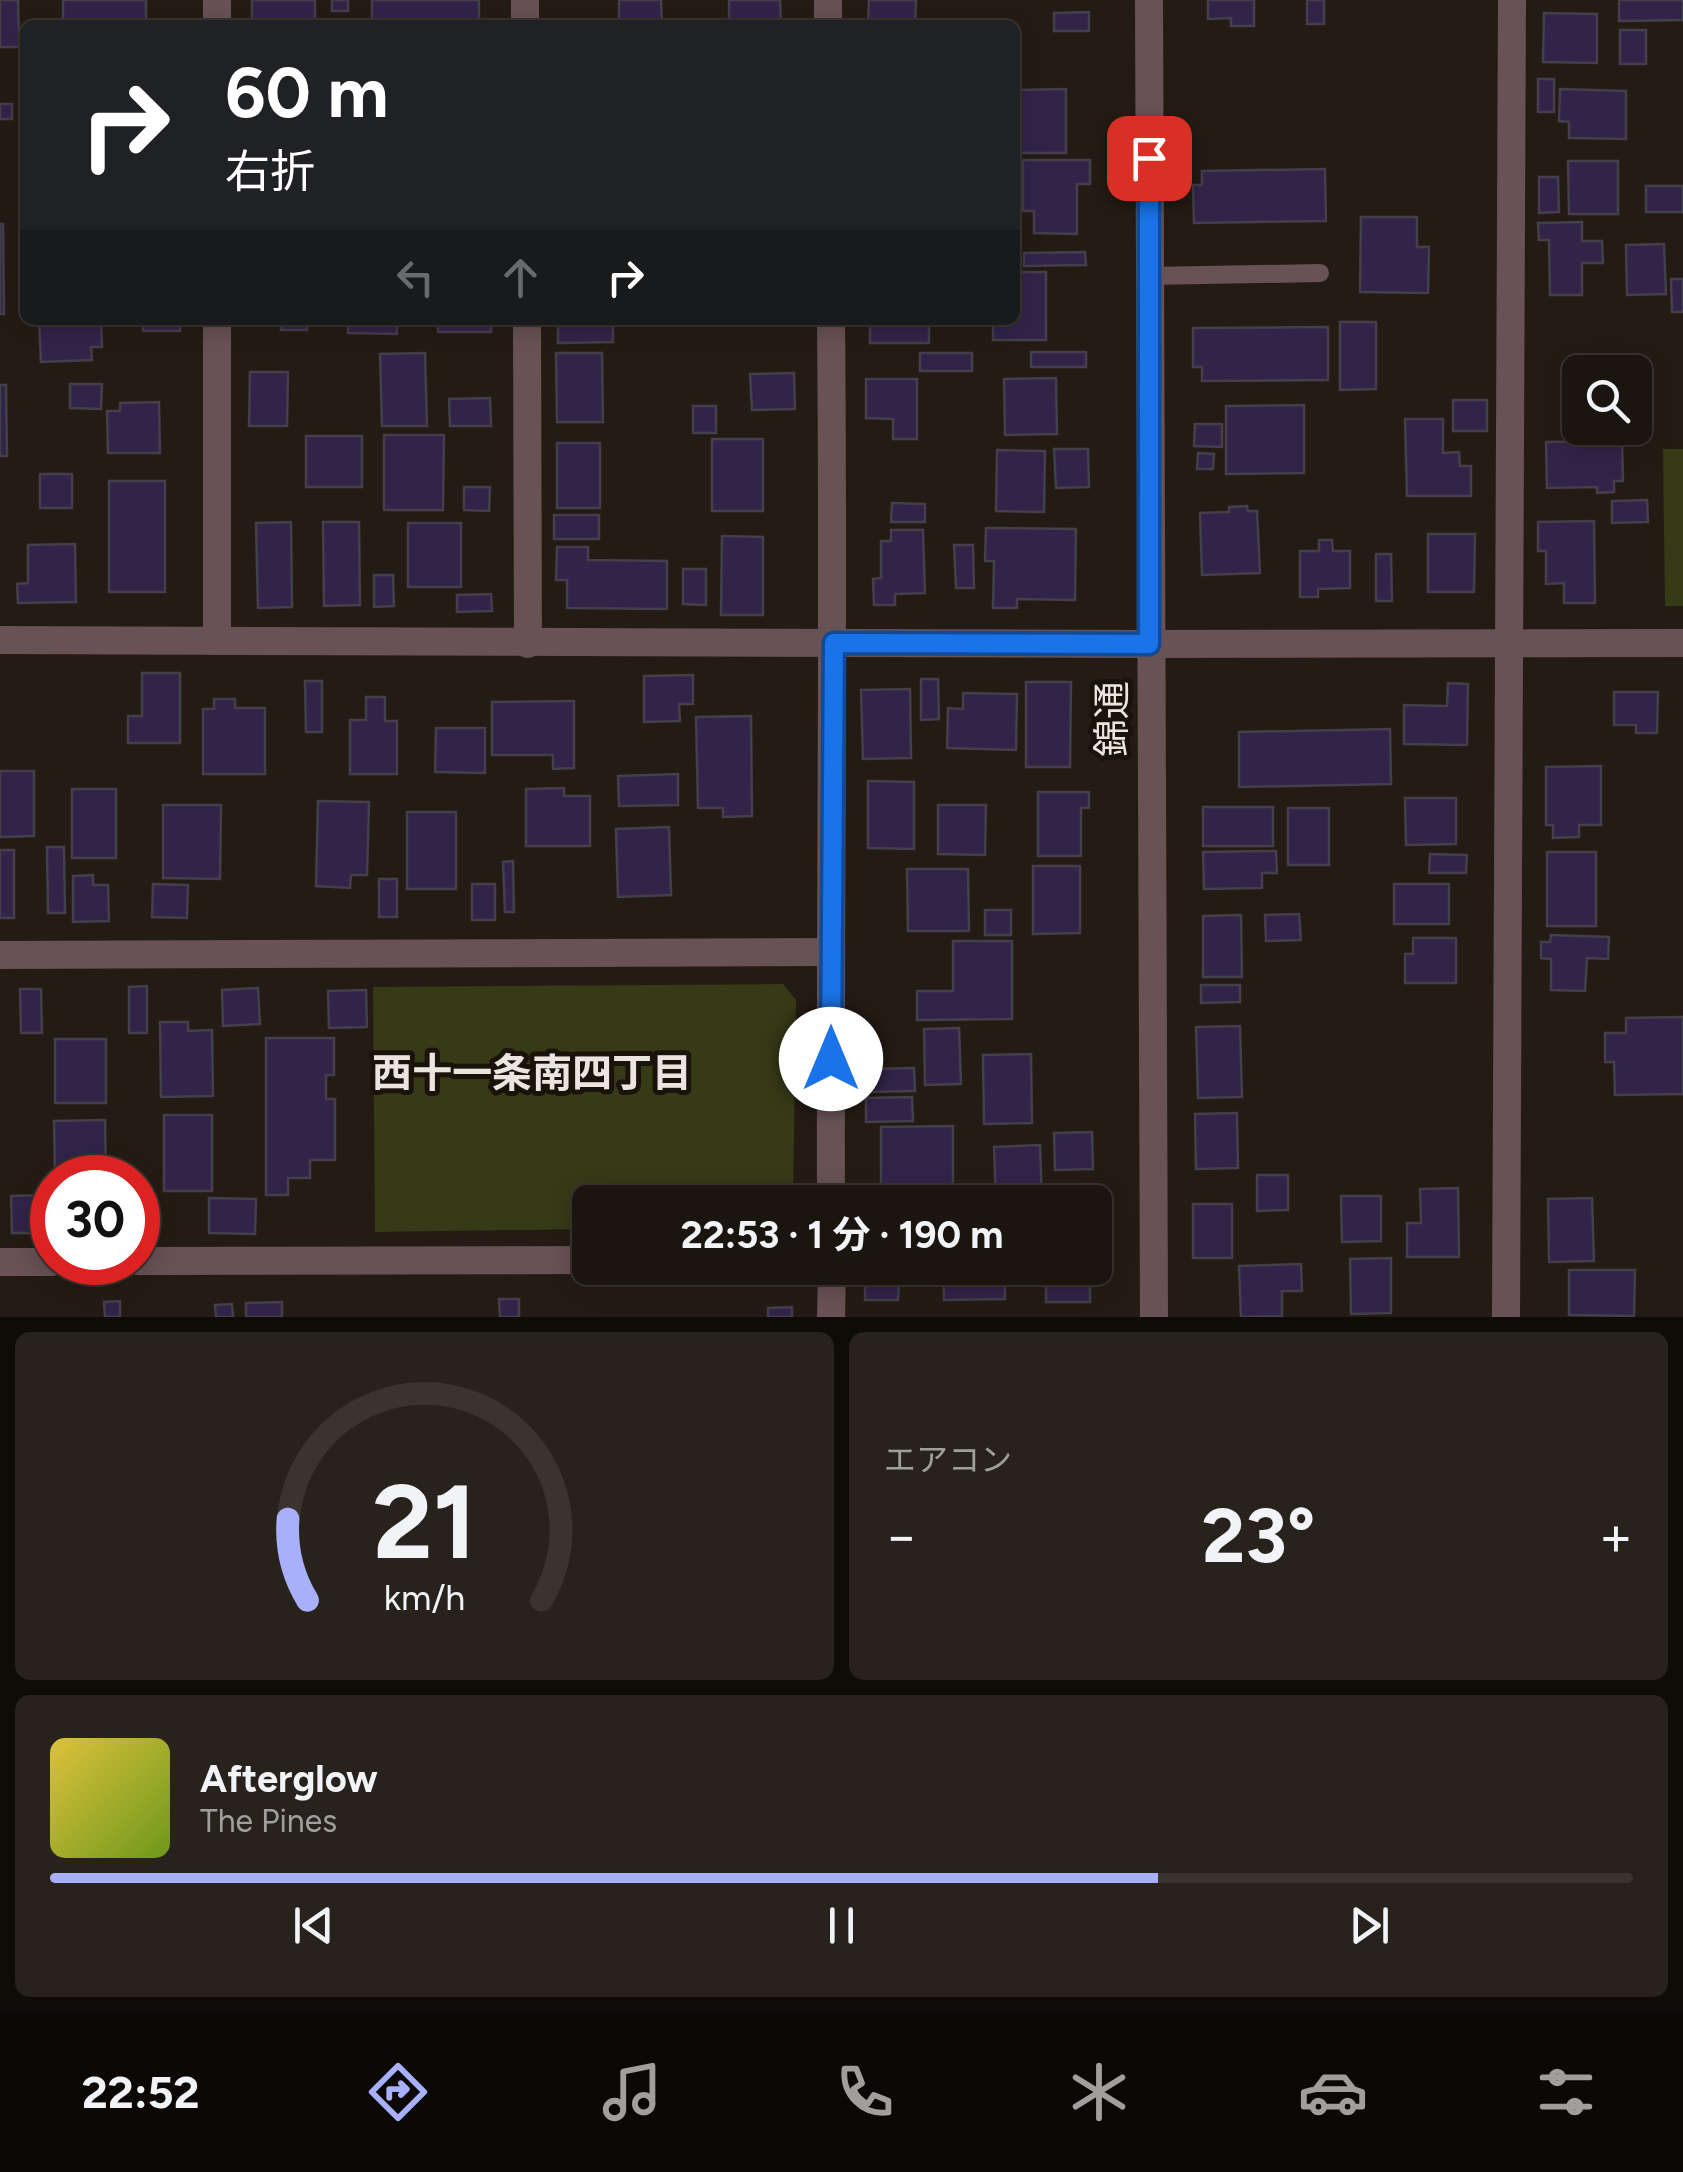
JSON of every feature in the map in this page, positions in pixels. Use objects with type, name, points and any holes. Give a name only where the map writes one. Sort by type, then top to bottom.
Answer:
[{"type":"street","name":"錦通","points":[[1149,0],[1154,1317]]},
{"type":"street","points":[[1506,1317],[1512,0]]},
{"type":"street","points":[[216,325],[216,641]]},
{"type":"street","points":[[527,325],[528,644]]},
{"type":"street","points":[[831,325],[832,1185]]},
{"type":"street","points":[[0,640],[528,644],[1683,643]]},
{"type":"street","points":[[0,955],[830,952]]},
{"type":"street","points":[[160,1262],[572,1260]]},
{"type":"street","points":[[0,1262],[30,1262]]},
{"type":"street","points":[[832,1285],[832,1317]]},
{"type":"lane","points":[[1149,276],[1320,274]]},
{"type":"green space","points":[[1663,449],[1683,449],[1683,606],[1665,606]]},
{"type":"green space","points":[[783,984],[796,1000],[793,1185],[572,1185],[572,1229],[375,1232],[373,987]]},
{"type":"building","points":[[0,0],[18,0],[19,47],[0,47]]},
{"type":"building","points":[[63,0],[146,0],[146,20],[63,20]]},
{"type":"building","points":[[252,0],[315,0],[315,20],[252,20]]},
{"type":"building","points":[[332,0],[348,0],[348,11],[332,11]]},
{"type":"building","points":[[372,0],[479,0],[479,20],[372,20]]},
{"type":"building","points":[[619,0],[661,0],[662,20],[619,20]]},
{"type":"building","points":[[729,0],[780,0],[781,20],[729,20]]},
{"type":"building","points":[[869,0],[916,0],[915,20],[868,20]]},
{"type":"building","points":[[1208,0],[1254,0],[1254,26],[1231,26],[1231,18],[1208,19]]},
{"type":"building","points":[[1307,0],[1324,0],[1324,24],[1307,24]]},
{"type":"building","points":[[1619,0],[1683,0],[1683,20],[1619,21]]},
{"type":"building","points":[[1089,12],[1089,31],[1054,31],[1054,13]]},
{"type":"building","points":[[1544,13],[1597,14],[1597,63],[1543,62]]},
{"type":"building","points":[[1620,30],[1646,30],[1646,64],[1620,64]]},
{"type":"building","points":[[1538,79],[1554,79],[1554,112],[1538,112]]},
{"type":"building","points":[[1066,89],[1066,153],[1020,153],[1020,90]]},
{"type":"building","points":[[1560,89],[1626,91],[1626,139],[1569,138],[1569,122],[1559,121]]},
{"type":"building","points":[[0,104],[12,104],[12,119],[0,119]]},
{"type":"building","points":[[1023,160],[1090,160],[1090,184],[1077,184],[1077,234],[1034,233],[1034,211],[1023,211]]},
{"type":"building","points":[[1568,161],[1618,161],[1618,214],[1569,214]]},
{"type":"building","points":[[1325,169],[1326,221],[1194,223],[1193,185],[1202,185],[1202,171]]},
{"type":"building","points":[[1539,177],[1558,177],[1559,212],[1539,213]]},
{"type":"building","points":[[1646,186],[1683,186],[1683,212],[1646,212]]},
{"type":"building","points":[[1361,217],[1417,217],[1417,247],[1429,247],[1428,293],[1360,292]]},
{"type":"building","points":[[1582,222],[1582,241],[1602,241],[1603,263],[1582,263],[1582,295],[1550,295],[1549,240],[1539,240],[1538,223]]},
{"type":"building","points":[[3,224],[4,314],[0,314]]},
{"type":"building","points":[[1664,244],[1666,294],[1627,295],[1626,245]]},
{"type":"building","points":[[1085,252],[1086,265],[1024,266],[1024,253]]},
{"type":"building","points":[[1020,272],[1046,272],[1046,340],[993,340],[993,325],[1020,325]]},
{"type":"building","points":[[1671,279],[1683,279],[1683,312],[1672,312]]},
{"type":"building","points":[[1340,322],[1376,322],[1376,389],[1340,390]]},
{"type":"building","points":[[39,325],[101,325],[102,347],[91,347],[92,360],[41,362]]},
{"type":"building","points":[[143,325],[180,325],[180,331],[143,331]]},
{"type":"building","points":[[281,325],[307,325],[307,330],[281,330]]},
{"type":"building","points":[[348,325],[397,325],[397,334],[348,333]]},
{"type":"building","points":[[438,325],[491,325],[491,332],[438,332]]},
{"type":"building","points":[[558,325],[613,325],[613,342],[558,343]]},
{"type":"building","points":[[870,325],[929,325],[929,343],[870,343]]},
{"type":"building","points":[[1328,327],[1328,380],[1202,381],[1202,367],[1193,367],[1193,328]]},
{"type":"building","points":[[1031,352],[1086,352],[1086,367],[1031,367]]},
{"type":"building","points":[[425,353],[427,426],[382,426],[380,354]]},
{"type":"building","points":[[556,353],[602,353],[603,422],[557,422]]},
{"type":"building","points":[[920,353],[972,353],[972,371],[920,371]]},
{"type":"building","points":[[250,372],[288,372],[287,426],[249,426]]},
{"type":"building","points":[[794,373],[795,409],[752,410],[750,374]]},
{"type":"building","points":[[1056,378],[1057,434],[1005,435],[1004,379]]},
{"type":"building","points":[[866,379],[917,379],[917,439],[893,439],[893,419],[866,418]]},
{"type":"building","points":[[70,384],[102,384],[101,409],[70,408]]},
{"type":"building","points":[[0,385],[6,385],[7,456],[0,456]]},
{"type":"building","points":[[490,398],[491,426],[450,426],[449,399]]},
{"type":"building","points":[[1453,400],[1487,400],[1487,431],[1453,431]]},
{"type":"building","points":[[159,402],[160,453],[108,453],[107,411],[120,411],[120,403]]},
{"type":"building","points":[[1304,405],[1304,473],[1226,474],[1226,406]]},
{"type":"building","points":[[693,406],[716,406],[716,433],[693,433]]},
{"type":"building","points":[[1405,419],[1443,419],[1443,453],[1459,452],[1460,466],[1471,466],[1471,496],[1407,496]]},
{"type":"building","points":[[1195,424],[1222,424],[1222,447],[1194,446]]},
{"type":"building","points":[[384,435],[444,435],[443,510],[384,510]]},
{"type":"building","points":[[306,436],[362,436],[362,487],[306,487]]},
{"type":"building","points":[[712,439],[763,439],[763,511],[712,511]]},
{"type":"building","points":[[1546,442],[1622,445],[1623,481],[1614,481],[1614,492],[1597,493],[1597,487],[1547,488]]},
{"type":"building","points":[[557,443],[600,443],[600,508],[557,508]]},
{"type":"building","points":[[1054,449],[1088,449],[1089,487],[1056,488]]},
{"type":"building","points":[[997,450],[1045,451],[1044,512],[996,511]]},
{"type":"building","points":[[1198,453],[1214,454],[1213,469],[1197,469]]},
{"type":"building","points":[[40,474],[72,474],[72,508],[40,508]]},
{"type":"building","points":[[109,481],[165,481],[165,592],[109,592]]},
{"type":"building","points":[[464,487],[490,487],[489,511],[464,510]]},
{"type":"building","points":[[1647,500],[1648,522],[1612,523],[1612,501]]},
{"type":"building","points":[[892,503],[925,504],[925,522],[891,522]]},
{"type":"building","points":[[1247,506],[1248,511],[1257,511],[1260,573],[1202,575],[1200,513],[1229,512],[1229,507]]},
{"type":"building","points":[[554,515],[599,515],[599,539],[554,539]]},
{"type":"building","points":[[1594,521],[1595,603],[1564,603],[1564,583],[1546,584],[1546,551],[1538,551],[1538,522]]},
{"type":"building","points":[[291,522],[292,607],[258,608],[256,523]]},
{"type":"building","points":[[323,522],[359,522],[360,605],[324,606]]},
{"type":"building","points":[[408,523],[461,523],[461,587],[408,587]]},
{"type":"building","points":[[986,528],[1076,529],[1075,600],[1017,599],[1017,608],[993,608],[994,561],[985,561]]},
{"type":"building","points":[[891,530],[923,530],[925,593],[895,594],[895,605],[874,605],[873,579],[881,578],[881,541],[891,541]]},
{"type":"building","points":[[1428,534],[1475,534],[1474,592],[1428,592]]},
{"type":"building","points":[[722,536],[763,537],[763,615],[721,615]]},
{"type":"building","points":[[1319,540],[1332,540],[1333,551],[1350,551],[1350,588],[1318,589],[1318,597],[1300,597],[1300,551],[1319,551]]},
{"type":"building","points":[[75,544],[76,602],[18,603],[17,584],[28,583],[28,545]]},
{"type":"building","points":[[954,545],[973,545],[974,588],[956,588]]},
{"type":"building","points":[[557,547],[588,547],[588,560],[667,561],[667,609],[567,608],[567,580],[556,580]]},
{"type":"building","points":[[1376,554],[1391,554],[1392,601],[1376,601]]},
{"type":"building","points":[[683,569],[706,569],[706,605],[683,604]]},
{"type":"building","points":[[374,575],[393,575],[394,606],[374,607]]},
{"type":"building","points":[[491,594],[492,611],[457,612],[457,595]]},
{"type":"building","points":[[142,673],[180,673],[180,743],[128,743],[128,716],[142,716]]},
{"type":"building","points":[[693,675],[693,704],[679,704],[680,721],[644,722],[644,676]]},
{"type":"building","points":[[921,679],[938,679],[939,719],[921,720]]},
{"type":"building","points":[[305,681],[322,681],[322,732],[306,732]]},
{"type":"building","points":[[1026,682],[1071,682],[1070,767],[1026,767]]},
{"type":"building","points":[[1448,683],[1468,684],[1467,745],[1404,744],[1404,705],[1447,706]]},
{"type":"building","points":[[910,689],[911,758],[863,759],[861,690]]},
{"type":"building","points":[[1614,692],[1658,692],[1657,733],[1636,733],[1636,725],[1614,725]]},
{"type":"building","points":[[963,693],[1017,694],[1016,750],[947,748],[948,708],[963,709]]},
{"type":"building","points":[[366,697],[385,697],[385,721],[397,721],[397,774],[350,774],[350,720],[366,720]]},
{"type":"building","points":[[214,699],[235,699],[235,708],[265,708],[265,774],[203,774],[203,709],[214,709]]},
{"type":"building","points":[[574,701],[574,768],[553,769],[553,755],[492,755],[492,702]]},
{"type":"building","points":[[751,716],[752,816],[723,817],[723,808],[698,808],[696,717]]},
{"type":"building","points":[[436,728],[485,728],[485,773],[435,772]]},
{"type":"building","points":[[1390,729],[1391,784],[1239,787],[1239,732]]},
{"type":"building","points":[[1601,766],[1601,825],[1579,825],[1579,837],[1553,838],[1553,825],[1546,825],[1546,767]]},
{"type":"building","points":[[0,771],[34,771],[34,836],[0,837]]},
{"type":"building","points":[[678,774],[678,805],[619,806],[618,776]]},
{"type":"building","points":[[868,781],[914,782],[914,849],[868,848]]},
{"type":"building","points":[[564,788],[564,796],[590,796],[590,846],[526,846],[526,789]]},
{"type":"building","points":[[72,789],[116,789],[116,858],[72,858]]},
{"type":"building","points":[[1038,792],[1089,792],[1089,808],[1081,808],[1081,856],[1038,856]]},
{"type":"building","points":[[1405,798],[1456,798],[1456,844],[1406,845]]},
{"type":"building","points":[[318,801],[369,802],[367,875],[351,875],[350,888],[316,886]]},
{"type":"building","points":[[163,805],[221,805],[220,879],[163,878]]},
{"type":"building","points":[[938,805],[986,805],[985,855],[938,854]]},
{"type":"building","points":[[1203,807],[1273,807],[1273,846],[1203,846]]},
{"type":"building","points":[[1288,808],[1329,808],[1329,865],[1288,865]]},
{"type":"building","points":[[407,812],[456,812],[456,889],[407,889]]},
{"type":"building","points":[[669,827],[671,895],[618,897],[616,829]]},
{"type":"building","points":[[47,847],[64,847],[65,913],[48,913]]},
{"type":"building","points":[[0,850],[14,850],[14,918],[0,918]]},
{"type":"building","points":[[1276,851],[1277,873],[1262,873],[1262,888],[1204,889],[1203,852]]},
{"type":"building","points":[[1547,852],[1596,852],[1596,926],[1547,926]]},
{"type":"building","points":[[1430,854],[1467,855],[1466,873],[1429,873]]},
{"type":"building","points":[[513,861],[514,912],[505,912],[503,862]]},
{"type":"building","points":[[1033,866],[1080,866],[1080,933],[1033,934]]},
{"type":"building","points":[[907,869],[968,869],[969,931],[908,931]]},
{"type":"building","points":[[93,875],[93,885],[108,885],[109,921],[73,922],[73,876]]},
{"type":"building","points":[[379,879],[397,879],[397,917],[379,917]]},
{"type":"building","points":[[153,884],[188,885],[187,918],[152,917]]},
{"type":"building","points":[[472,884],[495,884],[495,920],[472,920]]},
{"type":"building","points":[[1394,884],[1449,884],[1449,924],[1394,924]]},
{"type":"building","points":[[985,910],[1011,910],[1011,935],[985,935]]},
{"type":"building","points":[[1299,914],[1301,940],[1266,941],[1265,915]]},
{"type":"building","points":[[1241,915],[1242,977],[1203,977],[1203,916]]},
{"type":"building","points":[[1551,935],[1609,937],[1608,959],[1587,958],[1585,991],[1551,990],[1551,959],[1541,958],[1541,942],[1550,942]]},
{"type":"building","points":[[1413,938],[1456,938],[1456,983],[1405,983],[1405,954],[1413,954]]},
{"type":"building","points":[[953,941],[1012,941],[1012,1019],[917,1020],[917,991],[953,991]]},
{"type":"building","points":[[1201,985],[1240,985],[1240,1002],[1201,1003]]},
{"type":"building","points":[[147,986],[147,1033],[129,1033],[129,987]]},
{"type":"building","points":[[258,988],[260,1024],[223,1026],[222,990]]},
{"type":"building","points":[[20,989],[41,989],[42,1033],[21,1033]]},
{"type":"building","points":[[366,990],[367,1027],[329,1028],[328,991]]},
{"type":"building","points":[[1683,1017],[1683,1094],[1615,1095],[1614,1062],[1605,1062],[1605,1033],[1626,1033],[1626,1018]]},
{"type":"building","points":[[160,1022],[188,1022],[188,1031],[212,1030],[213,1096],[161,1097]]},
{"type":"building","points":[[1240,1026],[1242,1097],[1198,1098],[1196,1027]]},
{"type":"building","points":[[959,1028],[961,1084],[925,1085],[924,1029]]},
{"type":"building","points":[[266,1038],[334,1038],[334,1075],[326,1075],[326,1099],[335,1099],[335,1160],[310,1160],[310,1178],[288,1178],[288,1195],[266,1195]]},
{"type":"building","points":[[55,1039],[106,1039],[106,1103],[55,1103]]},
{"type":"building","points":[[1031,1054],[1032,1123],[984,1124],[983,1055]]},
{"type":"building","points":[[914,1068],[915,1091],[866,1092],[866,1069]]},
{"type":"building","points":[[912,1097],[913,1121],[866,1122],[866,1098]]},
{"type":"building","points":[[1237,1113],[1238,1168],[1196,1169],[1195,1114]]},
{"type":"building","points":[[164,1115],[212,1115],[212,1191],[164,1191]]},
{"type":"building","points":[[105,1120],[106,1155],[55,1155],[54,1121]]},
{"type":"building","points":[[953,1126],[953,1184],[881,1185],[881,1127]]},
{"type":"building","points":[[1092,1132],[1093,1169],[1055,1170],[1054,1133]]},
{"type":"building","points":[[1040,1145],[1041,1185],[995,1185],[994,1147]]},
{"type":"building","points":[[1257,1175],[1288,1175],[1288,1210],[1257,1211]]},
{"type":"building","points":[[1458,1188],[1459,1257],[1407,1257],[1407,1223],[1421,1223],[1420,1189]]},
{"type":"building","points":[[30,1195],[30,1233],[12,1233],[11,1196]]},
{"type":"building","points":[[1341,1196],[1381,1196],[1381,1241],[1342,1242]]},
{"type":"building","points":[[209,1198],[256,1199],[255,1234],[209,1233]]},
{"type":"building","points":[[1592,1198],[1594,1261],[1549,1262],[1548,1199]]},
{"type":"building","points":[[1193,1204],[1232,1204],[1232,1258],[1193,1258]]},
{"type":"building","points":[[1391,1258],[1391,1313],[1351,1314],[1350,1259]]},
{"type":"building","points":[[1301,1264],[1302,1291],[1282,1291],[1282,1316],[1241,1317],[1239,1266]]},
{"type":"building","points":[[1569,1270],[1635,1270],[1634,1316],[1569,1315]]},
{"type":"building","points":[[865,1285],[899,1285],[898,1300],[865,1300]]},
{"type":"building","points":[[944,1285],[1005,1285],[1005,1299],[944,1300]]},
{"type":"building","points":[[1046,1285],[1090,1285],[1090,1302],[1046,1302]]},
{"type":"building","points":[[499,1299],[519,1299],[519,1317],[500,1317]]},
{"type":"building","points":[[120,1301],[120,1317],[105,1317],[104,1302]]},
{"type":"building","points":[[282,1302],[282,1317],[246,1317],[246,1303]]},
{"type":"building","points":[[232,1304],[233,1317],[216,1317],[215,1305]]},
{"type":"building","points":[[792,1307],[792,1317],[768,1317],[768,1308]]},
{"type":"district","name":"西十一条南四丁目","points":[[532,1073]]},
{"type":"route","points":[[831,1059],[834,643],[1149,644],[1149,158]]}]
